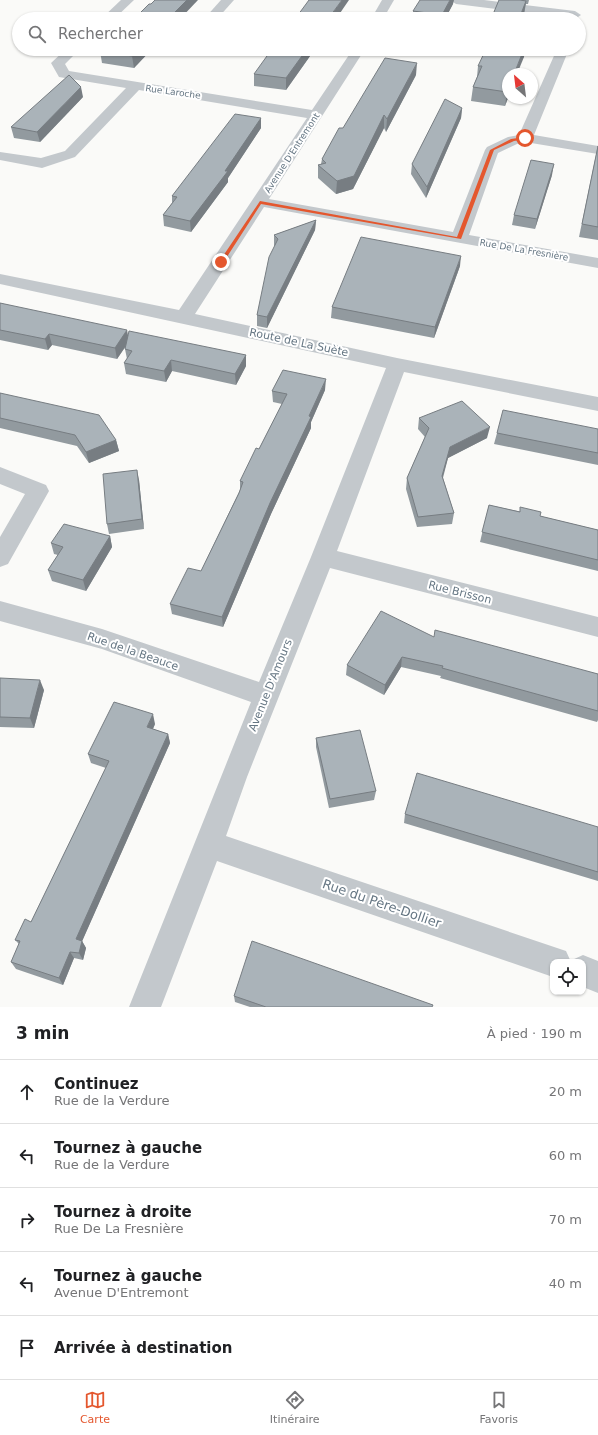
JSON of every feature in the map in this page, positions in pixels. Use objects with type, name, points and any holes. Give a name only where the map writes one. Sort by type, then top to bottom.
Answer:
[{"type":"street","points":[[115,12],[128,0]]},
{"type":"street","points":[[217,12],[228,0]]},
{"type":"street","points":[[381,12],[388,0]]},
{"type":"street","points":[[456,0],[567,12]]},
{"type":"street","name":"Rue Laroche","points":[[66,56],[58,63],[64,74],[316,116]]},
{"type":"street","name":"Avenue D'Entremont","points":[[184,317],[355,56]]},
{"type":"street","points":[[525,138],[560,56]]},
{"type":"street","points":[[0,156],[42,163],[70,154],[135,87]]},
{"type":"street","points":[[459,238],[492,150],[513,140],[525,138],[598,150]]},
{"type":"street","name":"Rue De La Fresnière","points":[[260,202],[598,263]]},
{"type":"street","name":"Route de La Suète","points":[[0,279],[184,317],[396,364],[598,404]]},
{"type":"street","name":"Avenue D'Amours","points":[[145,1007],[265,696],[323,557],[396,364]]},
{"type":"street","points":[[0,475],[38,491],[0,558]]},
{"type":"street","name":"Rue Brisson","points":[[323,557],[598,627]]},
{"type":"street","name":"Rue de la Beauce","points":[[0,611],[102,639],[265,696]]},
{"type":"street","name":"Rue du Père-Dollier","points":[[209,844],[550,960]]},
{"type":"street","points":[[586,972],[598,976]]},
{"type":"building","points":[[155,0],[187,0],[175,12],[141,12],[149,4]]},
{"type":"building","points":[[309,0],[342,0],[333,12],[300,12]]},
{"type":"building","points":[[420,0],[450,0],[444,12],[413,11]]},
{"type":"building","points":[[499,0],[526,1],[522,12],[494,12]]},
{"type":"building","points":[[267,56],[302,56],[286,78],[254,74]]},
{"type":"building","points":[[483,56],[521,56],[516,68],[502,68],[502,91],[473,87],[482,66],[478,66]]},
{"type":"building","points":[[385,58],[417,63],[387,119],[384,115],[354,176],[337,181],[318,165],[326,163],[322,159],[339,128],[343,128]]},
{"type":"building","points":[[69,75],[81,87],[37,132],[11,127]]},
{"type":"building","points":[[445,99],[462,108],[427,187],[412,164]]},
{"type":"building","points":[[235,114],[261,118],[225,171],[228,171],[190,221],[163,215],[177,197],[172,196]]},
{"type":"building","points":[[598,146],[598,227],[582,224]]},
{"type":"building","points":[[531,160],[554,164],[537,219],[514,215]]},
{"type":"building","points":[[316,220],[267,317],[257,315],[269,257],[278,239],[274,235]]},
{"type":"building","points":[[361,237],[461,256],[435,327],[332,307]]},
{"type":"building","points":[[0,303],[127,330],[115,348],[49,334],[45,339],[0,330]]},
{"type":"building","points":[[129,331],[246,355],[235,374],[171,360],[164,371],[124,363],[132,351],[125,349]]},
{"type":"building","points":[[283,370],[326,379],[309,416],[311,417],[270,503],[222,617],[170,604],[188,568],[201,571],[239,493],[243,482],[240,481],[256,448],[259,449],[287,394],[272,391]]},
{"type":"building","points":[[0,393],[99,415],[116,440],[86,452],[75,435],[0,418]]},
{"type":"building","points":[[462,401],[490,427],[450,447],[442,476],[454,513],[418,517],[407,478],[429,428],[419,418]]},
{"type":"building","points":[[503,410],[598,429],[598,453],[497,433]]},
{"type":"building","points":[[137,470],[142,519],[107,524],[103,474]]},
{"type":"building","points":[[489,505],[520,512],[520,507],[541,512],[540,516],[598,530],[598,560],[482,532]]},
{"type":"building","points":[[64,524],[110,536],[83,580],[48,570],[63,547],[51,543]]},
{"type":"building","points":[[381,611],[434,637],[435,630],[598,674],[598,711],[442,668],[443,666],[402,657],[385,685],[347,665]]},
{"type":"building","points":[[0,678],[40,680],[30,718],[0,717]]},
{"type":"building","points":[[114,702],[153,714],[147,727],[168,734],[76,939],[82,941],[79,953],[70,952],[59,978],[11,962],[20,941],[15,940],[25,919],[31,922],[109,761],[88,754]]},
{"type":"building","points":[[360,730],[376,791],[330,799],[316,738]]},
{"type":"building","points":[[417,773],[598,827],[598,872],[405,814]]},
{"type":"building","points":[[252,941],[433,1005],[432,1007],[266,1007],[234,996]]},
{"type":"route","points":[[221,262],[260,202],[459,238],[492,150],[513,140],[525,138]]}]
